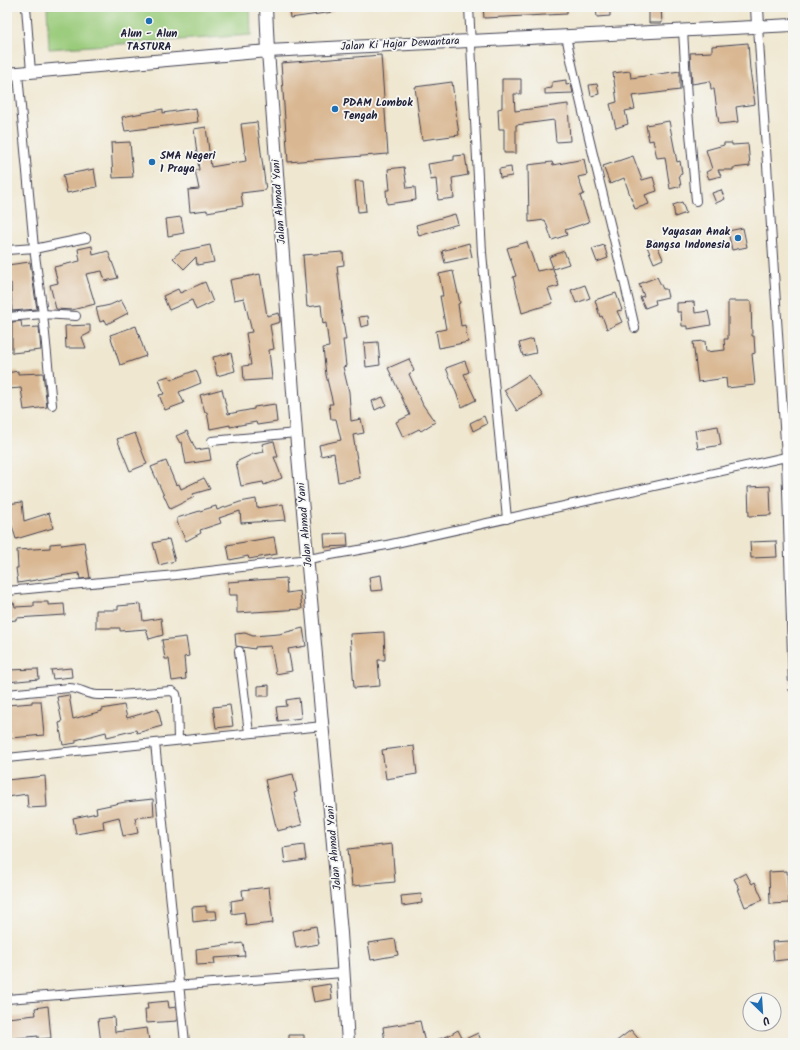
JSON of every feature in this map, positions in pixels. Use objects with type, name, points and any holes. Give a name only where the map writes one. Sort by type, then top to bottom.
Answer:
[{"type":"street","points":[[26,7],[31,72]]},
{"type":"street","name":"Jalan Ahmad Yani","points":[[266,7],[296,433],[342,933],[343,974],[348,1043]]},
{"type":"street","points":[[469,7],[472,40],[482,253],[507,519]]},
{"type":"street","points":[[757,7],[786,457],[793,688]]},
{"type":"street","name":"Jalan Ki Hajar Dewantara","points":[[12,74],[268,51],[793,25]]},
{"type":"street","points":[[683,30],[687,99],[696,201]]},
{"type":"street","points":[[566,36],[585,124],[613,228],[635,328]]},
{"type":"street","points":[[12,74],[43,314],[52,405]]},
{"type":"street","points":[[7,250],[34,249],[86,238]]},
{"type":"street","points":[[7,317],[43,314],[76,316]]},
{"type":"street","points":[[212,442],[296,433]]},
{"type":"street","points":[[7,591],[124,580],[308,559],[387,546],[786,457]]},
{"type":"street","points":[[239,651],[249,733]]},
{"type":"street","points":[[7,694],[69,688],[77,688],[88,694],[101,695],[172,691],[178,699],[178,740]]},
{"type":"street","points":[[7,758],[323,726]]},
{"type":"street","points":[[155,743],[186,1043]]},
{"type":"street","points":[[7,999],[343,974]]},
{"type":"green space","name":"Alun - Alun TASTURA","points":[[47,7],[250,7],[251,35],[49,49]]},
{"type":"building","points":[[289,7],[332,7],[333,12],[290,18]]},
{"type":"building","points":[[483,7],[567,7],[567,14],[484,18]]},
{"type":"building","points":[[596,7],[610,7],[610,16],[597,17]]},
{"type":"building","points":[[649,7],[661,7],[662,23],[649,23]]},
{"type":"building","points":[[748,43],[755,104],[736,107],[738,122],[719,124],[714,89],[711,89],[710,81],[692,84],[690,53],[712,52],[712,46]]},
{"type":"building","name":"PDAM Lombok Tengah","points":[[381,55],[388,154],[288,162],[281,63]]},
{"type":"building","points":[[630,71],[631,78],[680,71],[680,90],[632,96],[635,109],[625,111],[628,124],[616,128],[610,104],[617,102],[613,73]]},
{"type":"building","points":[[502,79],[521,79],[521,94],[514,94],[515,111],[568,104],[570,141],[556,142],[554,120],[516,125],[516,153],[504,153],[504,129],[499,129],[498,109],[502,108]]},
{"type":"building","points":[[566,80],[566,85],[571,84],[573,93],[545,94],[545,89],[552,88],[552,82]]},
{"type":"building","points":[[452,82],[459,135],[422,140],[415,87]]},
{"type":"building","points":[[597,84],[599,94],[591,96],[589,85]]},
{"type":"building","points":[[196,108],[198,122],[125,131],[122,117],[163,109],[163,113]]},
{"type":"building","points":[[669,121],[677,162],[680,161],[682,174],[679,175],[681,186],[670,189],[665,157],[657,158],[653,140],[649,141],[646,125]]},
{"type":"building","points":[[257,122],[266,190],[241,193],[243,206],[207,212],[207,210],[190,212],[188,190],[199,189],[195,170],[199,170],[194,129],[206,127],[211,167],[246,161],[241,124]]},
{"type":"building","points":[[130,142],[133,177],[113,178],[111,143]]},
{"type":"building","points":[[724,143],[732,143],[732,145],[748,144],[750,166],[733,168],[733,170],[718,170],[721,176],[709,179],[706,172],[712,169],[706,150],[724,145]]},
{"type":"building","points":[[465,155],[468,175],[452,178],[454,198],[438,200],[436,179],[431,180],[428,164],[454,160],[454,156]]},
{"type":"building","points":[[633,156],[642,180],[653,177],[657,191],[645,195],[649,204],[635,209],[624,178],[610,184],[603,166]]},
{"type":"building","points":[[584,159],[587,175],[578,177],[584,194],[580,196],[589,222],[565,230],[567,235],[552,240],[545,220],[529,222],[528,165],[552,162],[553,165]]},
{"type":"building","points":[[404,167],[407,188],[415,187],[416,200],[387,204],[386,190],[390,190],[388,169]]},
{"type":"building","points":[[511,167],[512,176],[500,178],[499,169]]},
{"type":"building","points":[[94,169],[97,187],[67,193],[63,175]]},
{"type":"building","points":[[355,181],[363,181],[366,211],[358,212]]},
{"type":"building","points":[[721,190],[725,199],[716,203],[712,193]]},
{"type":"building","points":[[682,202],[686,213],[675,217],[673,205]]},
{"type":"building","points":[[455,214],[458,224],[419,236],[416,225]]},
{"type":"building","points":[[181,217],[184,233],[168,236],[166,219]]},
{"type":"building","points":[[743,228],[747,247],[732,250],[728,231]]},
{"type":"building","points":[[655,240],[663,259],[654,263],[646,244]]},
{"type":"building","points":[[527,242],[537,271],[553,268],[549,257],[564,251],[569,264],[553,269],[559,286],[548,289],[553,303],[522,313],[513,277],[516,276],[507,248]]},
{"type":"building","points":[[469,243],[472,257],[445,263],[442,251]]},
{"type":"building","points":[[210,245],[214,262],[197,265],[196,257],[184,269],[173,258],[181,251]]},
{"type":"building","points":[[604,245],[608,258],[597,262],[592,249]]},
{"type":"building","points":[[92,246],[93,255],[108,251],[118,278],[105,281],[102,271],[86,274],[95,304],[72,310],[56,309],[50,285],[58,283],[54,267],[80,261],[78,249]]},
{"type":"building","points":[[343,252],[344,265],[337,266],[341,309],[346,340],[343,340],[346,366],[343,367],[349,392],[351,421],[361,419],[364,433],[353,435],[360,478],[338,482],[334,453],[321,456],[319,445],[341,440],[336,419],[331,419],[329,404],[333,404],[326,375],[323,348],[329,347],[326,323],[323,324],[321,305],[307,307],[303,255]]},
{"type":"building","points":[[30,262],[37,309],[12,311],[11,283],[7,283],[7,265]]},
{"type":"building","points":[[453,271],[460,303],[458,304],[461,326],[465,325],[468,342],[439,348],[436,331],[446,329],[440,296],[443,296],[439,274]]},
{"type":"building","points":[[260,274],[267,316],[279,313],[280,322],[270,325],[274,349],[269,350],[272,379],[244,381],[243,366],[251,365],[246,333],[252,332],[244,298],[234,300],[230,280]]},
{"type":"building","points":[[657,277],[663,289],[666,289],[668,297],[655,300],[656,304],[645,308],[640,297],[644,296],[639,284]]},
{"type":"building","points":[[205,282],[213,302],[196,310],[192,300],[169,310],[163,296],[178,289],[180,293]]},
{"type":"building","points":[[585,285],[590,298],[576,303],[571,290]]},
{"type":"building","points":[[616,293],[622,310],[617,311],[622,322],[607,329],[602,316],[600,317],[595,300]]},
{"type":"building","points":[[121,300],[128,313],[107,324],[105,320],[100,322],[96,308],[110,305]]},
{"type":"building","points":[[728,301],[751,301],[752,336],[754,336],[755,353],[752,354],[755,385],[727,388],[726,378],[698,382],[693,342],[705,341],[706,352],[725,350],[724,339],[728,339]]},
{"type":"building","points":[[694,302],[695,313],[708,311],[711,325],[688,329],[688,326],[682,326],[681,312],[677,312],[677,303]]},
{"type":"building","points":[[368,316],[369,325],[361,327],[359,317]]},
{"type":"building","points":[[21,321],[22,328],[39,327],[41,350],[12,353],[12,322]]},
{"type":"building","points":[[90,325],[90,333],[82,337],[86,348],[66,348],[65,326]]},
{"type":"building","points":[[136,326],[146,356],[120,365],[110,335]]},
{"type":"building","points":[[533,339],[536,353],[523,356],[519,343]]},
{"type":"building","points":[[378,342],[380,365],[366,367],[364,343]]},
{"type":"building","points":[[231,353],[235,371],[217,376],[213,357]]},
{"type":"building","points":[[409,359],[414,371],[409,374],[423,405],[435,422],[421,431],[419,429],[403,437],[396,422],[410,415],[388,368]]},
{"type":"building","points":[[465,361],[469,372],[464,374],[476,400],[462,407],[446,368]]},
{"type":"building","points":[[196,370],[201,383],[179,392],[184,403],[165,410],[159,395],[164,394],[159,379],[169,376],[171,380]]},
{"type":"building","points":[[18,371],[18,374],[43,373],[47,407],[24,410],[21,388],[8,389],[7,373]]},
{"type":"building","points":[[528,375],[542,396],[517,411],[504,390]]},
{"type":"building","points":[[222,389],[228,414],[254,409],[254,407],[275,404],[277,422],[257,425],[256,422],[210,429],[207,412],[205,412],[200,395]]},
{"type":"building","points":[[383,397],[386,405],[375,410],[372,401]]},
{"type":"building","points":[[484,416],[487,424],[473,431],[470,423]]},
{"type":"building","points":[[718,426],[721,445],[698,449],[695,430]]},
{"type":"building","points":[[187,431],[196,450],[209,448],[211,460],[186,464],[182,442],[180,443],[176,436]]},
{"type":"building","points":[[135,433],[147,464],[130,471],[117,439]]},
{"type":"building","points":[[274,441],[278,457],[274,457],[282,478],[264,485],[263,482],[241,486],[236,462],[253,454],[264,452],[262,444]]},
{"type":"building","points":[[166,461],[176,485],[179,484],[181,489],[204,478],[210,489],[193,494],[194,497],[170,509],[151,467]]},
{"type":"building","points":[[770,486],[771,515],[749,516],[748,487]]},
{"type":"building","points":[[256,499],[257,508],[283,504],[286,520],[241,523],[240,511],[219,518],[221,523],[200,530],[201,533],[186,541],[177,522],[177,518],[216,506],[217,510],[240,502]]},
{"type":"building","points":[[22,502],[24,521],[49,513],[53,528],[16,539],[9,516],[7,516],[7,504]]},
{"type":"building","points":[[347,533],[348,546],[325,547],[324,534]]},
{"type":"building","points":[[274,537],[277,554],[249,559],[248,556],[230,560],[227,545]]},
{"type":"building","points":[[169,539],[175,561],[159,565],[153,543]]},
{"type":"building","points":[[776,541],[777,557],[751,558],[750,542]]},
{"type":"building","points":[[84,542],[90,578],[80,579],[79,573],[18,583],[16,568],[18,568],[17,550],[50,548],[50,544],[61,543],[62,545]]},
{"type":"building","points":[[381,575],[383,590],[371,591],[369,577]]},
{"type":"building","points":[[286,578],[287,593],[300,591],[302,609],[237,613],[237,595],[229,595],[228,582]]},
{"type":"building","points":[[34,602],[48,602],[48,605],[64,604],[65,615],[16,618],[16,620],[7,621],[7,604],[14,603],[15,607],[34,606]]},
{"type":"building","points":[[141,604],[143,621],[161,618],[163,635],[149,639],[146,629],[120,631],[120,628],[96,628],[96,610],[118,610],[118,606]]},
{"type":"building","points":[[303,628],[306,646],[288,649],[292,671],[276,674],[271,646],[255,647],[255,649],[236,646],[235,634],[245,633],[253,636],[279,634]]},
{"type":"building","points":[[384,632],[385,660],[378,660],[380,686],[354,688],[350,634]]},
{"type":"building","points":[[186,637],[189,656],[184,657],[186,679],[172,681],[169,659],[165,659],[162,640]]},
{"type":"building","points":[[71,668],[72,677],[53,679],[51,670]]},
{"type":"building","points":[[38,669],[39,679],[7,682],[7,670]]},
{"type":"building","points":[[269,685],[269,696],[258,696],[258,686]]},
{"type":"building","points":[[69,695],[73,719],[102,711],[102,709],[124,705],[127,718],[158,709],[162,726],[137,733],[136,730],[107,737],[106,732],[76,740],[76,743],[63,745],[59,723],[62,722],[57,697]]},
{"type":"building","points":[[299,698],[301,718],[278,721],[276,707],[287,706],[286,700]]},
{"type":"building","points":[[32,701],[41,701],[44,735],[11,738],[7,717],[7,705],[32,703]]},
{"type":"building","points":[[230,705],[233,726],[216,728],[213,707]]},
{"type":"building","points":[[414,746],[417,774],[386,779],[382,750]]},
{"type":"building","points":[[293,774],[297,792],[294,793],[302,825],[277,831],[265,780]]},
{"type":"building","points":[[45,776],[47,807],[28,808],[27,794],[7,797],[7,780]]},
{"type":"building","points":[[153,799],[154,816],[135,818],[138,833],[123,836],[119,817],[103,821],[104,829],[76,834],[73,818],[97,813],[96,808],[125,802]]},
{"type":"building","points":[[392,844],[395,882],[352,886],[348,849]]},
{"type":"building","points":[[304,845],[306,860],[285,863],[283,848]]},
{"type":"building","points":[[787,871],[789,903],[770,904],[769,872]]},
{"type":"building","points":[[746,873],[752,884],[755,882],[763,900],[745,907],[738,889],[740,889],[734,879]]},
{"type":"building","points":[[269,887],[273,923],[246,926],[244,912],[232,914],[231,901],[243,899],[242,890]]},
{"type":"building","points":[[421,894],[422,903],[402,906],[401,896]]},
{"type":"building","points":[[206,906],[206,911],[216,911],[217,919],[193,922],[192,907]]},
{"type":"building","points":[[316,926],[319,944],[296,948],[293,931]]},
{"type":"building","points":[[395,939],[398,955],[371,960],[368,943]]},
{"type":"building","points":[[790,941],[792,959],[774,961],[772,942]]},
{"type":"building","points":[[243,943],[245,956],[214,958],[215,964],[197,965],[196,949]]},
{"type":"building","points":[[330,984],[332,999],[314,1002],[311,987]]},
{"type":"building","points":[[168,1001],[169,1008],[176,1007],[177,1021],[146,1023],[145,1009],[148,1009],[147,1003]]},
{"type":"building","points":[[48,1006],[51,1038],[38,1039],[38,1036],[7,1039],[7,1018],[36,1015],[35,1008]]},
{"type":"building","points":[[114,1017],[115,1032],[147,1028],[149,1041],[127,1043],[126,1040],[101,1043],[98,1019]]},
{"type":"building","points":[[420,1021],[425,1043],[385,1043],[383,1027]]},
{"type":"building","points":[[458,1030],[463,1040],[478,1033],[482,1043],[433,1043],[433,1041],[448,1036]]},
{"type":"building","points":[[631,1030],[642,1043],[614,1043]]},
{"type":"building","points":[[289,1035],[304,1035],[304,1043],[289,1043]]},
{"type":"place","name":"Alun - Alun TASTURA","points":[[149,21]]},
{"type":"place","name":"PDAM Lombok Tengah","points":[[335,109]]},
{"type":"place","name":"SMA Negeri 1 Praya","points":[[152,162]]},
{"type":"place","name":"Yayasan Anak Bangsa Indonesia","points":[[738,238]]}]
